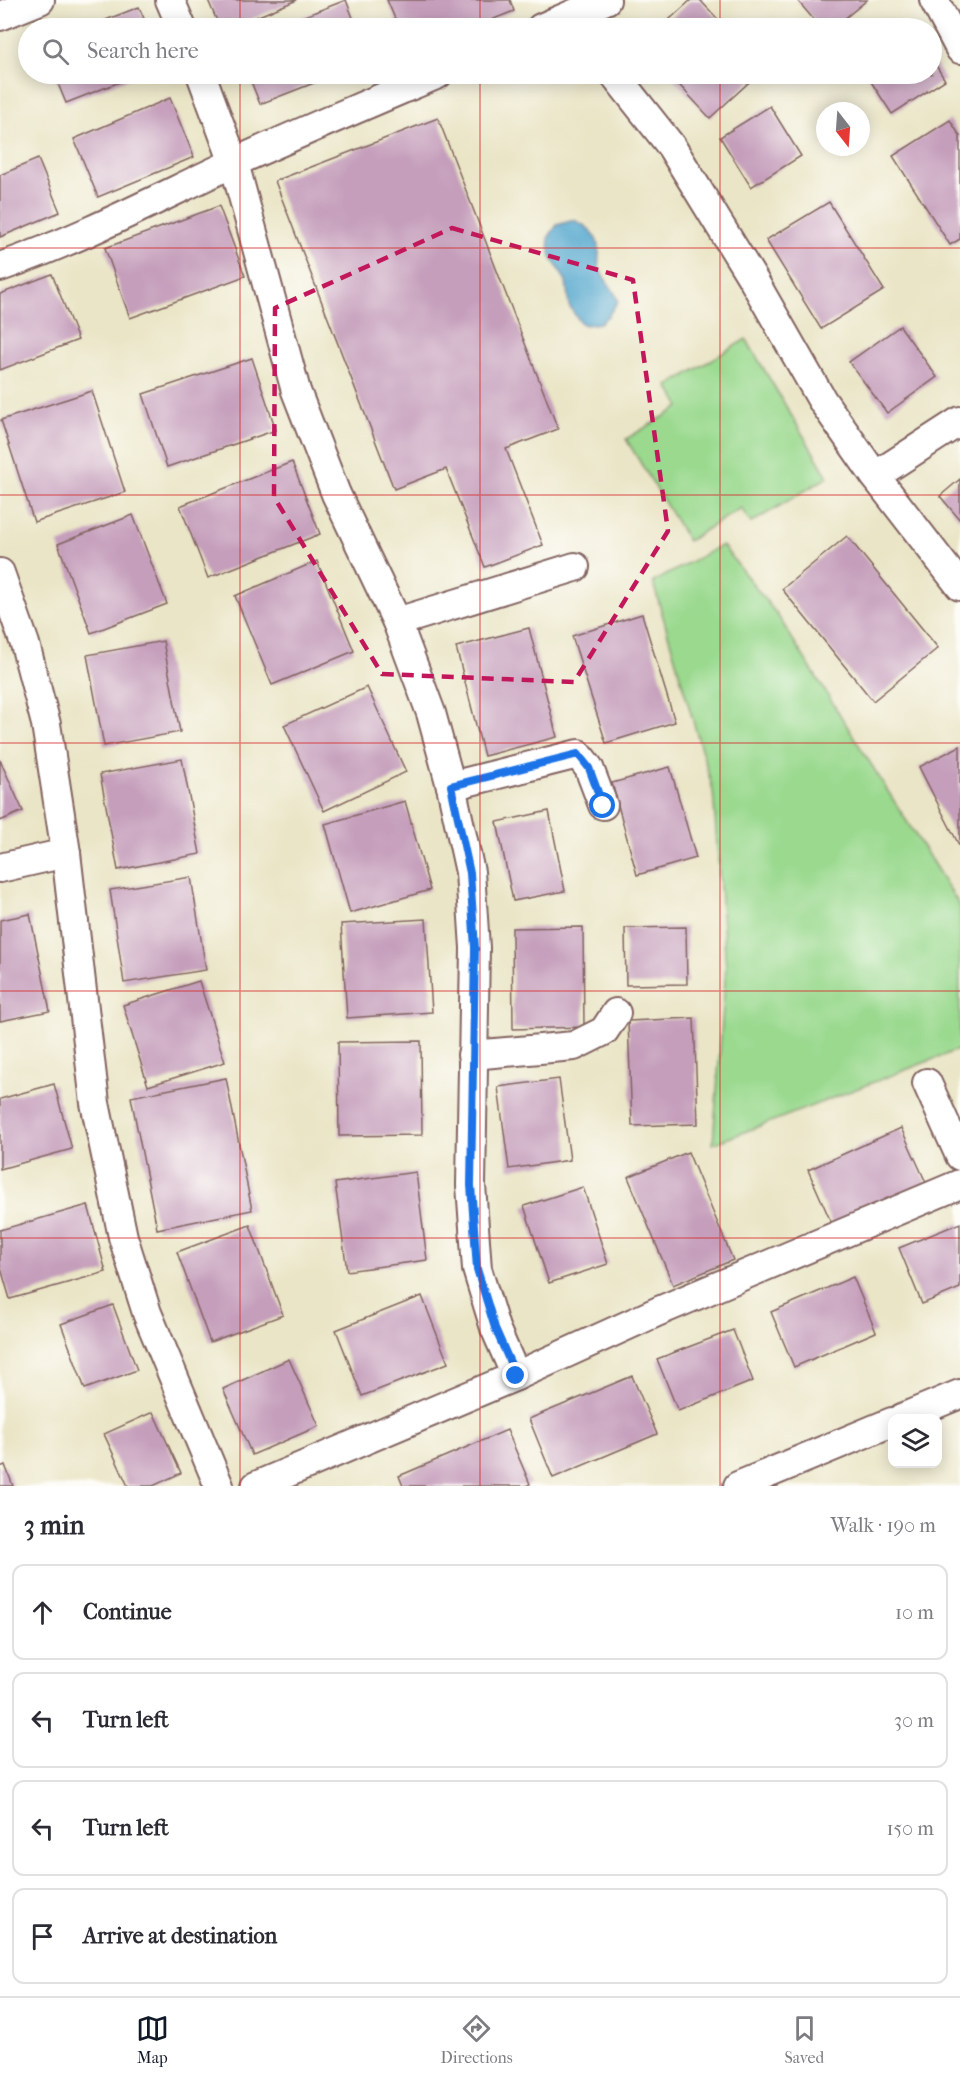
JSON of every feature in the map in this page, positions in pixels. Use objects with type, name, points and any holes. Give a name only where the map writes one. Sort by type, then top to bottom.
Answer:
[{"type":"street","points":[[0,16],[40,0]]},
{"type":"street","points":[[170,0],[178,18]]},
{"type":"street","points":[[579,18],[606,0]]},
{"type":"street","points":[[934,0],[960,49]]},
{"type":"street","points":[[206,84],[234,163],[296,391],[336,494],[396,622],[431,713],[451,786],[470,873],[475,948],[471,1185],[477,1269],[495,1328],[516,1376]]},
{"type":"street","points":[[0,267],[36,255],[112,223],[234,163],[415,84]]},
{"type":"street","points":[[622,84],[671,146],[754,281],[822,400],[875,476],[960,586]]},
{"type":"street","points":[[875,476],[960,421]]},
{"type":"street","points":[[396,622],[575,567]]},
{"type":"street","points":[[1,578],[25,644],[46,724],[66,853],[95,1103],[123,1238],[147,1313],[219,1486]]},
{"type":"street","points":[[451,786],[578,754],[589,768],[603,806]]},
{"type":"street","points":[[0,868],[66,853]]},
{"type":"street","points":[[472,1055],[574,1046],[604,1031],[615,1013]]},
{"type":"street","points":[[927,1083],[960,1156]]},
{"type":"street","points":[[256,1486],[516,1376],[659,1311],[960,1184]]},
{"type":"street","points":[[914,1414],[960,1395]]},
{"type":"street","points":[[738,1486],[888,1424]]},
{"type":"highlighted area","points":[[452,228],[633,280],[668,531],[574,682],[382,674],[274,497],[275,308]]},
{"type":"green space","points":[[746,339],[828,477],[751,523],[741,508],[688,541],[626,439],[680,407],[668,386]]},
{"type":"green space","points":[[722,545],[778,616],[960,906],[960,1049],[713,1144],[726,967],[713,790],[653,582]]},
{"type":"water","points":[[574,220],[588,228],[595,236],[599,252],[599,267],[618,301],[600,323],[585,325],[580,322],[569,306],[566,281],[551,257],[548,238],[557,225]]},
{"type":"building","points":[[208,0],[297,0],[254,18],[216,18]]},
{"type":"building","points":[[346,0],[353,18],[300,18]]},
{"type":"building","points":[[387,0],[510,0],[514,11],[496,18],[395,18]]},
{"type":"building","points":[[691,0],[700,0],[717,18],[671,18]]},
{"type":"building","points":[[797,0],[867,0],[845,18],[812,18]]},
{"type":"building","points":[[139,7],[144,18],[111,18]]},
{"type":"building","points":[[58,84],[114,84],[66,103]]},
{"type":"building","points":[[252,84],[311,84],[260,104]]},
{"type":"building","points":[[678,84],[747,84],[710,118]]},
{"type":"building","points":[[872,84],[939,84],[892,114]]},
{"type":"building","points":[[170,98],[194,157],[98,197],[74,139]]},
{"type":"building","points":[[770,106],[801,156],[751,187],[720,137]]},
{"type":"building","points":[[438,118],[558,429],[506,449],[543,545],[485,567],[446,469],[394,489],[275,181]]},
{"type":"building","points":[[950,120],[960,136],[960,239],[950,245],[893,156]]},
{"type":"building","points":[[38,159],[60,212],[0,237],[0,175]]},
{"type":"building","points":[[829,202],[884,290],[821,329],[766,240]]},
{"type":"building","points":[[219,206],[245,276],[130,318],[105,248]]},
{"type":"building","points":[[52,274],[78,340],[0,370],[0,294]]},
{"type":"building","points":[[900,326],[937,377],[887,413],[849,362]]},
{"type":"building","points":[[252,358],[276,430],[167,467],[143,394]]},
{"type":"building","points":[[92,391],[125,492],[34,522],[1,420]]},
{"type":"building","points":[[292,462],[320,534],[208,578],[180,506]]},
{"type":"building","points":[[960,479],[960,520],[940,496]]},
{"type":"building","points":[[133,515],[167,604],[91,633],[58,544]]},
{"type":"building","points":[[847,536],[938,648],[873,701],[782,589]]},
{"type":"building","points":[[317,561],[354,651],[272,685],[235,596]]},
{"type":"building","points":[[642,614],[675,722],[606,743],[572,636]]},
{"type":"building","points":[[529,628],[557,737],[484,756],[456,647]]},
{"type":"building","points":[[163,641],[180,732],[104,746],[87,655]]},
{"type":"building","points":[[367,687],[406,772],[324,811],[284,725]]},
{"type":"building","points":[[960,746],[960,847],[919,767]]},
{"type":"building","points":[[182,759],[200,854],[118,870],[100,774]]},
{"type":"building","points":[[0,760],[23,811],[0,821]]},
{"type":"building","points":[[670,767],[696,858],[637,875],[612,783]]},
{"type":"building","points":[[405,801],[430,890],[350,913],[325,824]]},
{"type":"building","points":[[549,811],[565,891],[513,901],[497,822]]},
{"type":"building","points":[[191,877],[206,970],[124,983],[110,890]]},
{"type":"building","points":[[30,914],[50,1011],[0,1021],[0,920]]},
{"type":"building","points":[[426,919],[432,1012],[347,1018],[341,924]]},
{"type":"building","points":[[583,927],[584,1027],[513,1029],[512,928]]},
{"type":"building","points":[[686,927],[687,984],[626,985],[625,928]]},
{"type":"building","points":[[199,981],[225,1062],[148,1086],[123,1005]]},
{"type":"building","points":[[694,1018],[698,1124],[632,1126],[628,1021]]},
{"type":"building","points":[[421,1041],[422,1135],[339,1136],[338,1042]]},
{"type":"building","points":[[226,1078],[252,1210],[157,1229],[131,1097]]},
{"type":"building","points":[[559,1079],[570,1160],[509,1169],[498,1087]]},
{"type":"building","points":[[54,1084],[72,1149],[0,1169],[0,1099]]},
{"type":"building","points":[[901,1128],[929,1189],[835,1231],[808,1170]]},
{"type":"building","points":[[688,1152],[733,1260],[673,1285],[628,1177]]},
{"type":"building","points":[[416,1172],[427,1260],[347,1271],[335,1183]]},
{"type":"building","points":[[583,1187],[608,1264],[549,1283],[524,1206]]},
{"type":"building","points":[[88,1205],[106,1272],[10,1299],[0,1265],[0,1230]]},
{"type":"building","points":[[960,1223],[960,1288],[922,1304],[899,1248]]},
{"type":"building","points":[[250,1225],[283,1315],[210,1342],[177,1252]]},
{"type":"building","points":[[853,1277],[876,1332],[794,1367],[771,1312]]},
{"type":"building","points":[[422,1296],[448,1363],[362,1396],[336,1330]]},
{"type":"building","points":[[113,1305],[137,1370],[85,1389],[61,1324]]},
{"type":"building","points":[[733,1330],[753,1381],[678,1411],[657,1359]]},
{"type":"building","points":[[289,1359],[319,1426],[252,1455],[223,1389]]},
{"type":"building","points":[[632,1376],[657,1434],[553,1478],[529,1419]]},
{"type":"building","points":[[153,1412],[181,1473],[153,1486],[128,1486],[104,1434]]},
{"type":"building","points":[[507,1430],[530,1484],[526,1486],[403,1486],[399,1476]]},
{"type":"building","points":[[5,1465],[13,1486],[0,1486],[0,1467]]},
{"type":"route","points":[[516,1376],[495,1328],[477,1269],[471,1185],[475,948],[470,873],[451,786],[578,754],[589,768],[603,806]]}]
